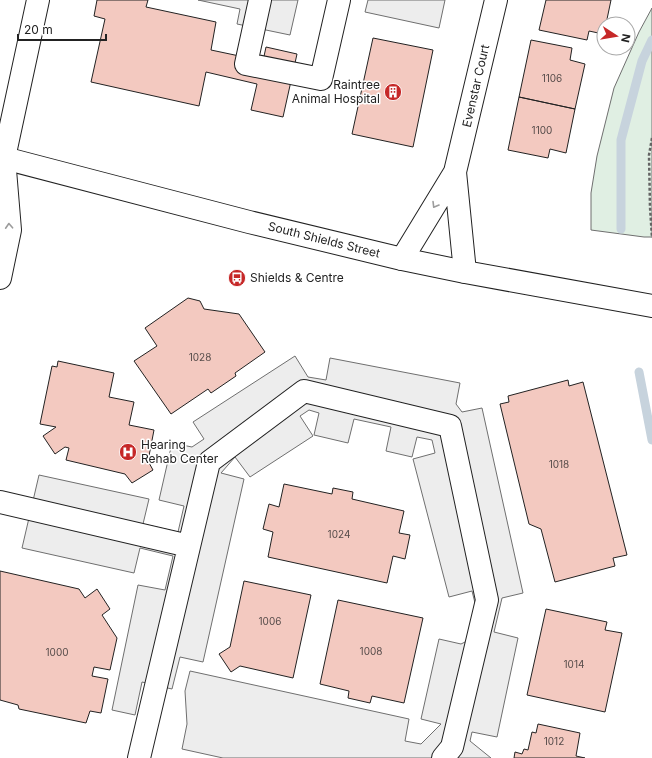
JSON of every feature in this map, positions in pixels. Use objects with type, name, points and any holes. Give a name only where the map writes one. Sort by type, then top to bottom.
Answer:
[{"type":"street","points":[[0,278],[10,230],[1,159],[38,0]]},
{"type":"street","points":[[260,0],[246,64],[322,79],[339,0]]},
{"type":"street","name":"Evenstar Court","points":[[402,259],[455,172],[496,0]]},
{"type":"street","name":"South Shields Street","points":[[1,159],[52,170],[249,222],[402,259],[652,306]]},
{"type":"street","name":"Evenstar Court","points":[[455,172],[465,272]]},
{"type":"street","points":[[139,758],[209,462],[304,391],[450,426],[487,600],[452,747],[443,758]]},
{"type":"street","points":[[0,502],[189,546]]},
{"type":"path","points":[[652,138],[649,155],[652,238]]},
{"type":"green space","points":[[652,8],[652,237],[591,230],[591,193],[597,156],[614,88],[628,56],[636,56],[636,39]]},
{"type":"shaded area","points":[[198,0],[298,0],[290,35],[237,24],[240,9]]},
{"type":"shaded area","points":[[368,0],[445,0],[439,28],[365,12]]},
{"type":"shaded area","points":[[295,356],[308,377],[326,380],[330,358],[460,383],[456,404],[462,412],[482,408],[523,593],[502,598],[494,632],[518,638],[497,737],[472,732],[470,741],[491,758],[223,758],[182,749],[187,724],[185,691],[190,671],[409,719],[405,741],[421,744],[441,724],[421,719],[439,639],[461,644],[469,640],[476,607],[472,591],[449,597],[413,459],[435,453],[432,440],[417,437],[412,457],[386,451],[391,427],[354,419],[348,443],[314,435],[319,413],[309,410],[300,416],[313,436],[250,477],[235,457],[221,473],[244,479],[203,662],[180,657],[172,689],[142,682],[135,715],[112,710],[138,585],[165,590],[173,556],[140,548],[134,573],[22,548],[39,475],[149,499],[143,524],[178,532],[184,506],[159,500],[172,443],[192,447],[204,439],[193,422]]},
{"type":"building","points":[[97,0],[148,0],[146,7],[216,22],[211,50],[263,61],[266,47],[297,54],[283,117],[251,110],[257,84],[206,72],[199,106],[91,82],[105,19],[94,16]]},
{"type":"building","points":[[546,0],[611,0],[608,16],[596,16],[596,32],[589,31],[587,40],[539,30]]},
{"type":"building","name":"Raintree Animal Hospital","points":[[373,38],[433,50],[413,147],[352,134]]},
{"type":"building","points":[[531,40],[572,48],[570,60],[585,64],[575,109],[519,97]]},
{"type":"building","points":[[519,97],[575,109],[566,153],[550,149],[548,158],[508,150]]},
{"type":"building","points":[[188,298],[200,301],[204,309],[239,314],[265,352],[235,373],[236,376],[211,393],[208,389],[171,414],[134,361],[157,346],[145,328]]},
{"type":"building","points":[[58,361],[114,373],[109,397],[134,402],[129,425],[154,430],[148,461],[153,470],[132,483],[125,474],[66,460],[69,448],[65,447],[55,454],[43,436],[56,427],[40,424],[52,366],[57,367]]},
{"type":"building","points":[[568,380],[569,386],[583,382],[627,555],[613,558],[615,566],[555,582],[541,529],[529,524],[500,404],[509,402],[508,396]]},
{"type":"building","points":[[284,484],[332,494],[333,488],[353,492],[352,499],[404,511],[399,533],[410,535],[405,559],[393,556],[387,583],[268,557],[273,532],[263,529],[269,504],[279,507]]},
{"type":"building","points":[[0,571],[79,589],[85,598],[97,589],[110,609],[102,615],[117,638],[110,670],[94,667],[92,676],[108,679],[101,713],[90,711],[86,723],[19,709],[18,705],[0,700]]},
{"type":"building","points":[[244,581],[311,595],[293,678],[240,666],[231,672],[219,654],[230,647]]},
{"type":"building","points":[[338,600],[423,618],[404,703],[372,696],[370,703],[348,698],[349,691],[320,684]]},
{"type":"building","points":[[546,609],[607,622],[605,630],[622,633],[605,712],[527,695]]},
{"type":"building","points":[[538,724],[580,733],[576,756],[585,758],[514,758],[515,752],[522,754],[524,749],[528,750],[532,732],[536,733]]},
{"type":"waterway","points":[[621,229],[621,140],[642,61],[652,40]]},
{"type":"waterway","points":[[639,372],[652,440]]},
{"type":"place","name":"Raintree Animal Hospital","points":[[393,92]]},
{"type":"place","name":"Shields & Centre","points":[[237,278]]},
{"type":"place","name":"Hearing Rehab Center","points":[[128,452]]}]
